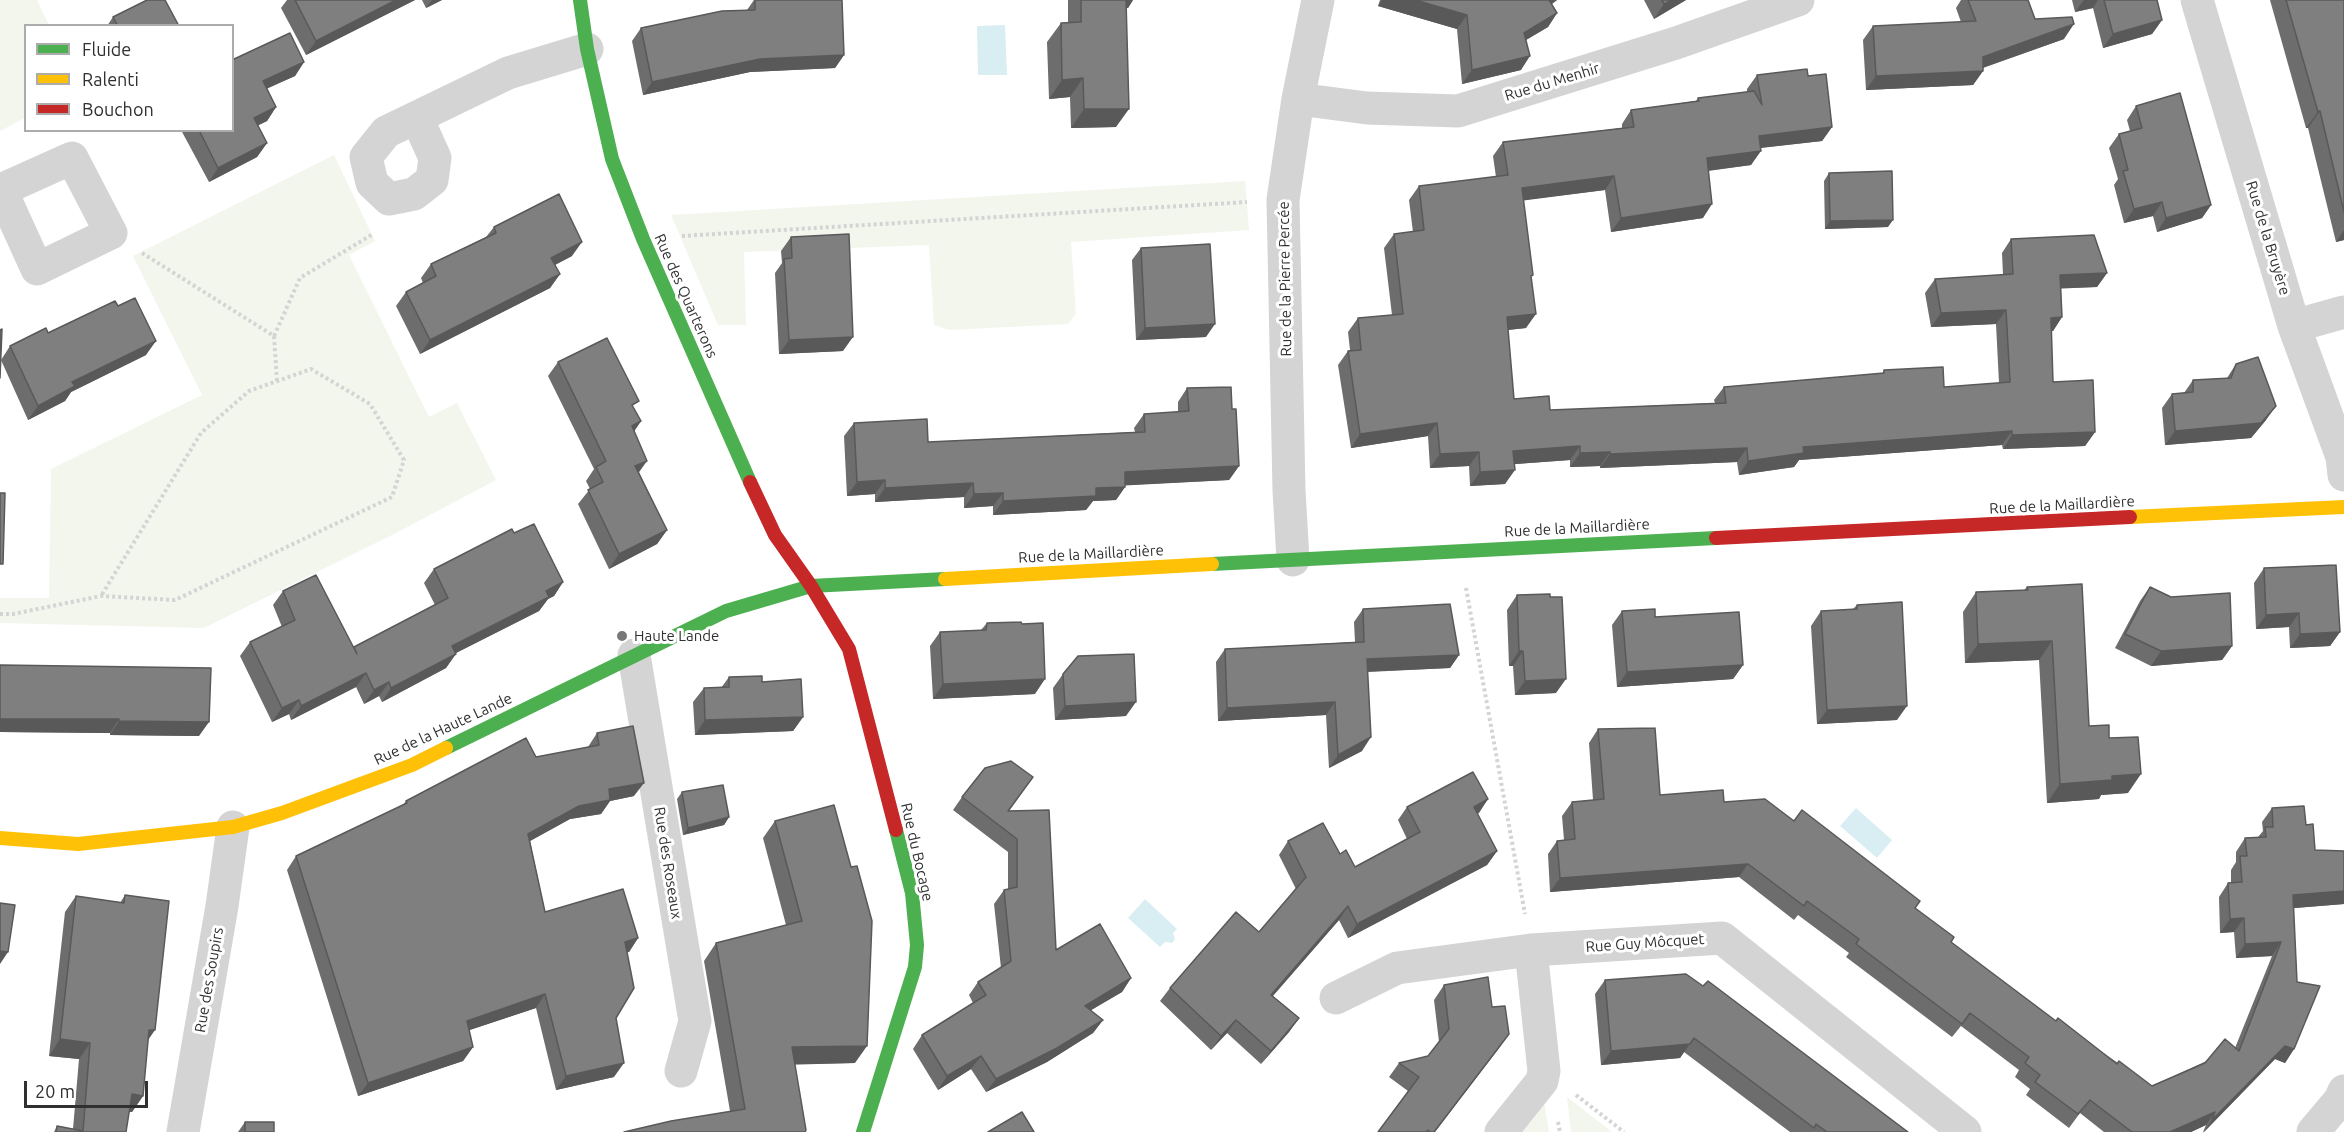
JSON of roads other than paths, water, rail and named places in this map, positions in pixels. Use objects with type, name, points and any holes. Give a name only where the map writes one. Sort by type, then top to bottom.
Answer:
[{"type":"street","name":"Rue des Quarterons","points":[[580,0],[587,49],[612,159],[643,238],[775,535],[811,586]]},
{"type":"street","name":"Rue de la Pierre Percée","points":[[1293,560],[1289,489],[1283,200],[1298,99],[1318,0]]},
{"type":"street","name":"Rue du Menhir","points":[[1298,99],[1367,108],[1458,111],[1676,43],[1798,0]]},
{"type":"street","name":"Rue de la Bruyère","points":[[2197,0],[2294,326],[2342,457],[2344,475]]},
{"type":"street","points":[[417,118],[435,159],[432,180],[414,194],[389,199],[372,183],[366,157],[386,132],[508,73],[587,49]]},
{"type":"street","points":[[72,158],[111,233],[37,269],[1,190],[72,158]]},
{"type":"street","points":[[2294,326],[2344,312]]},
{"type":"street","name":"Rue de la Maillardière","points":[[811,586],[1460,550],[2344,507]]},
{"type":"street","name":"Rue de la Haute Lande","points":[[0,838],[78,844],[232,827],[282,813],[412,765],[726,610],[811,586]]},
{"type":"street","name":"Rue du Bocage","points":[[811,586],[849,649],[912,893],[915,921],[917,945],[909,990],[863,1132]]},
{"type":"street","name":"Rue des Roseaux","points":[[634,655],[694,1021],[681,1071]]},
{"type":"street","name":"Rue des Soupirs","points":[[183,1132],[222,906],[232,827]]},
{"type":"street","name":"Rue Guy Môcquet","points":[[1336,998],[1397,968],[1531,950],[1722,938],[1965,1132]]},
{"type":"street","points":[[1501,1132],[1542,1081],[1544,1071],[1531,950]]},
{"type":"street","points":[[2313,1132],[2340,1100],[2344,1091]]},
{"type":"place","name":"Haute Lande","points":[[622,636]]}]
